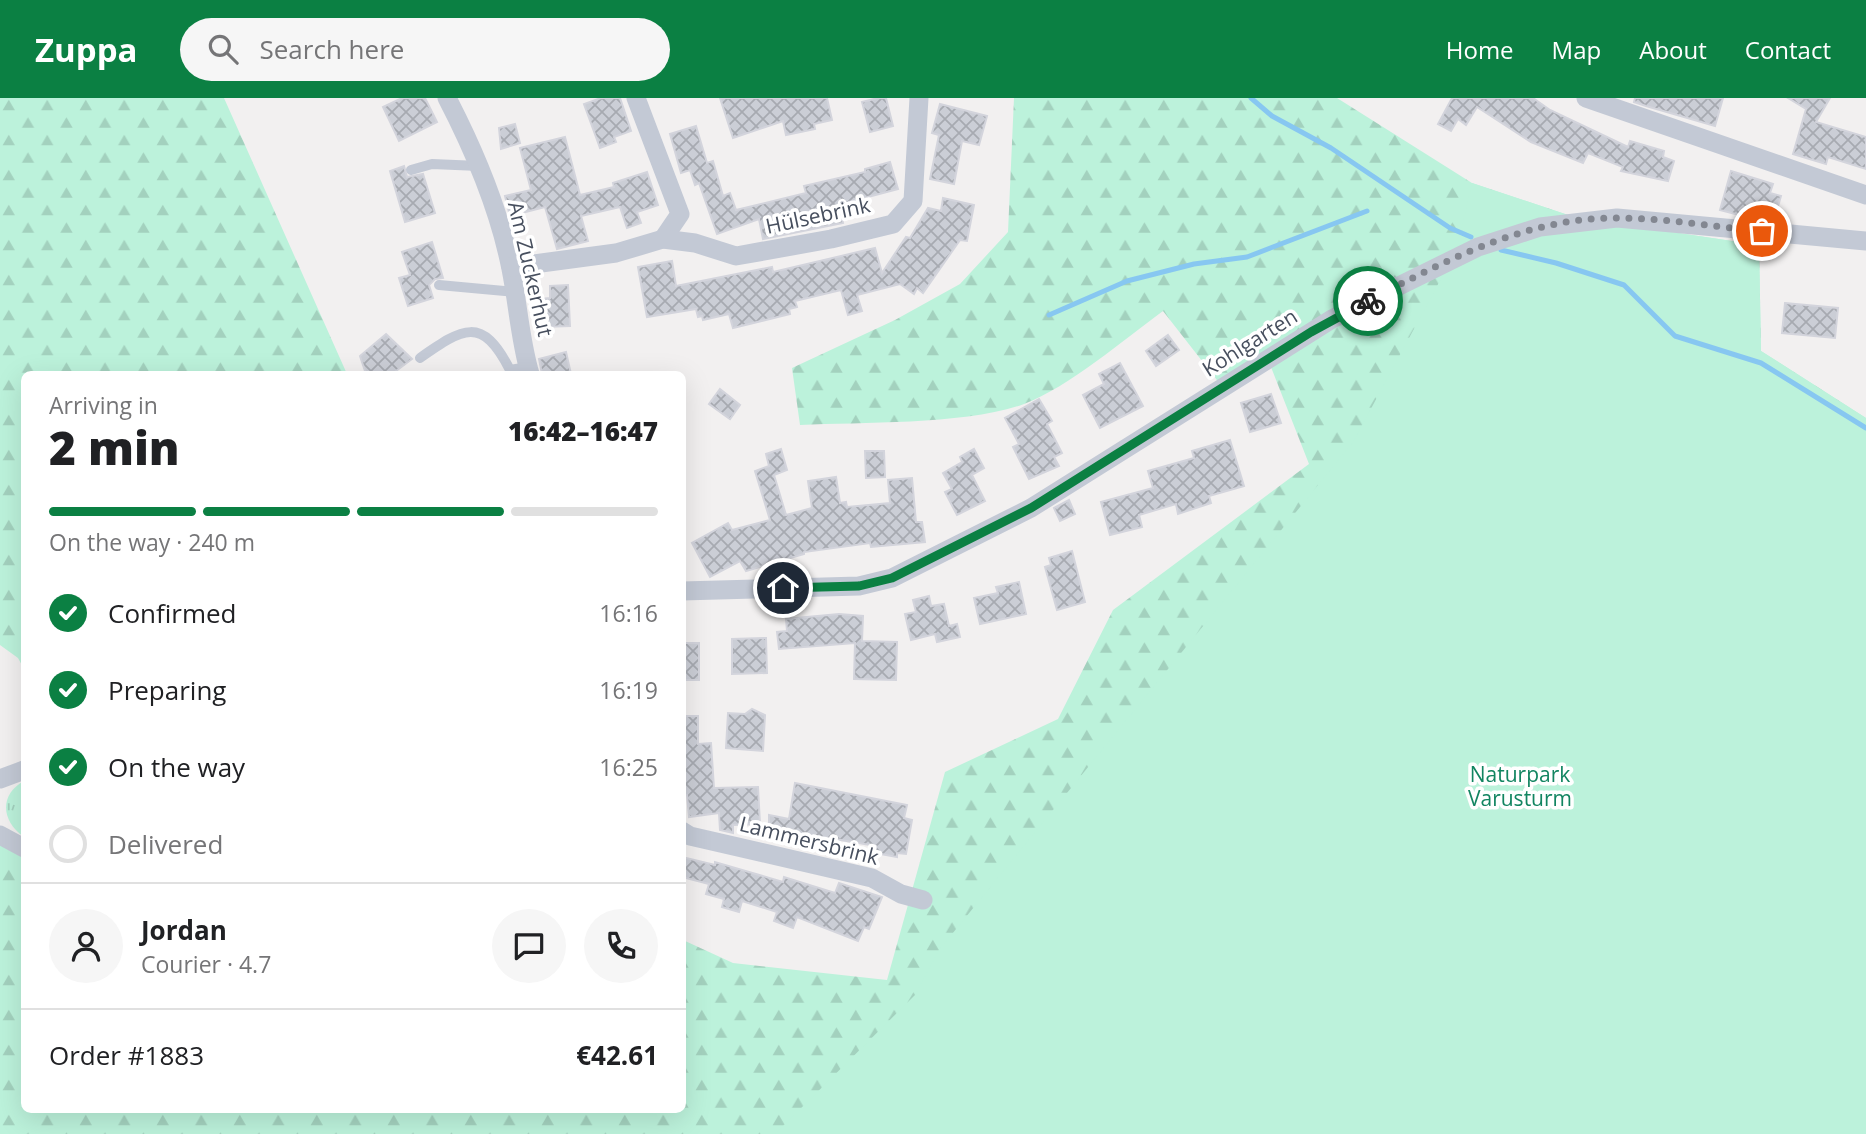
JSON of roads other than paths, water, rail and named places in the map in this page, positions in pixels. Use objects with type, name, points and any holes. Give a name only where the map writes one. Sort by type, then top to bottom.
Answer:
[{"type":"street","name":"Am Zuckerhut","points":[[447,98],[480,166],[511,267],[529,371]]},
{"type":"street","points":[[636,98],[680,215],[663,239]]},
{"type":"street","name":"Hülsebrink","points":[[511,267],[616,253],[663,239],[695,243],[736,256],[831,239],[893,224],[913,201],[919,98]]},
{"type":"street","points":[[1586,98],[1866,195]]},
{"type":"street","name":"Kohlgarten","points":[[686,591],[859,586],[892,578],[1031,508],[1332,319],[1478,247],[1540,227],[1617,218],[1866,240]]},
{"type":"street","points":[[0,779],[21,771]]},
{"type":"street","name":"Lammersbrink","points":[[686,834],[872,878],[901,894],[923,900]]},
{"type":"street","points":[[0,835],[21,846]]},
{"type":"lane","points":[[411,170],[432,164],[480,166]]},
{"type":"lane","points":[[439,285],[515,292]]},
{"type":"lane","points":[[420,358],[457,333],[473,331],[493,341],[510,370],[529,371]]},
{"type":"waterway","points":[[1251,98],[1272,116],[1331,148],[1450,228],[1471,237]]},
{"type":"waterway","points":[[1049,315],[1127,281],[1194,264],[1247,257],[1367,211]]},
{"type":"waterway","points":[[1501,250],[1556,263],[1624,285],[1675,336],[1761,363],[1866,428]]},
{"type":"park label","name":"Naturpark Varusturm","points":[[1520,787]]}]
